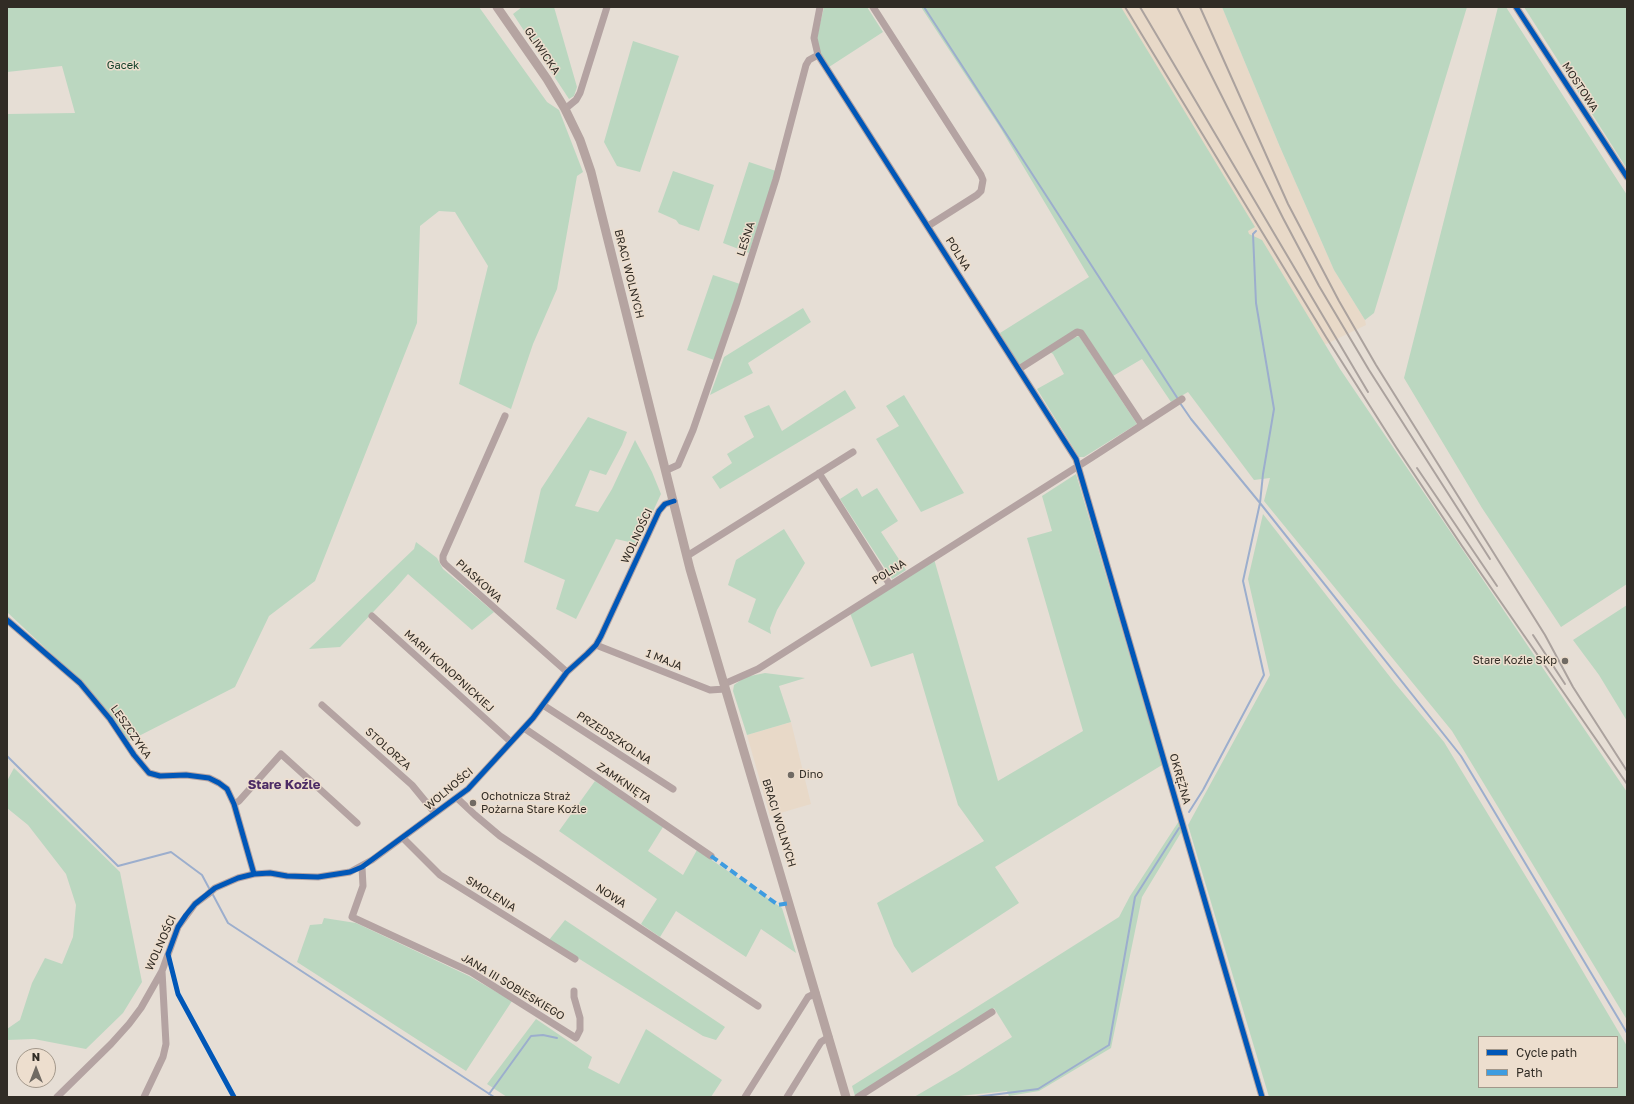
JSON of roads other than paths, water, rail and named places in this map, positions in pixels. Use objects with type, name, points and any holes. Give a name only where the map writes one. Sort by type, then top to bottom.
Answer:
[{"type":"main road","name":"GLIWICKA","points":[[497,7],[547,79],[565,109]]},
{"type":"main road","name":"BRACI WOLNYCH","points":[[565,109],[580,140],[593,179],[667,470],[687,556],[846,1097]]},
{"type":"street","points":[[565,109],[576,100],[580,93],[607,7]]},
{"type":"street","points":[[818,55],[814,38],[820,7]]},
{"type":"street","points":[[873,7],[983,180],[981,191],[977,195],[928,226]]},
{"type":"street","name":"MOSTOWA","points":[[1516,7],[1627,177]]},
{"type":"street","name":"POLNA","points":[[725,686],[758,669],[1078,466],[1072,453],[1019,369],[818,55]]},
{"type":"street","name":"LEŚNA","points":[[667,470],[678,465],[707,393],[770,201],[789,135],[806,65],[809,60],[818,55]]},
{"type":"street","points":[[1019,369],[1077,332],[1081,333],[1142,425]]},
{"type":"street","points":[[1078,466],[1179,400]]},
{"type":"street","name":"PIASKOWA","points":[[505,416],[443,556],[443,561],[567,672]]},
{"type":"street","points":[[687,556],[853,452]]},
{"type":"street","name":"OKRĘŻNA","points":[[1078,466],[1262,1097]]},
{"type":"street","points":[[819,473],[890,585]]},
{"type":"street","name":"WOLNOŚCI","points":[[57,1097],[112,1044],[129,1024],[141,1008],[162,971],[178,927],[195,904],[215,888],[238,878],[254,874],[270,873],[287,876],[318,877],[350,872],[362,867],[403,838],[457,798],[478,779],[524,728],[567,672],[596,644],[659,511],[665,504],[674,501]]},
{"type":"street","name":"MARII KONOPNICKIEJ","points":[[372,616],[511,742]]},
{"type":"street","name":"LESZCZYKA","points":[[7,620],[80,683],[110,719],[134,755],[149,773],[160,776],[186,775],[214,780],[227,789],[234,804],[254,874]]},
{"type":"street","name":"1 MAJA","points":[[596,644],[710,690],[725,686]]},
{"type":"street","name":"STOLORZA","points":[[322,705],[412,785],[435,813]]},
{"type":"street","name":"PRZEDSZKOLNA","points":[[543,705],[673,789]]},
{"type":"street","name":"ZAMKNIĘTA","points":[[524,728],[711,856]]},
{"type":"street","points":[[234,804],[281,754],[357,823]]},
{"type":"street","name":"NOWA","points":[[457,798],[500,836],[758,1006]]},
{"type":"street","name":"SMOLENIA","points":[[403,838],[440,875],[574,959]]},
{"type":"street","name":"JANA III SOBIESKIEGO","points":[[362,867],[363,886],[352,917],[471,972],[576,1038],[580,1030],[580,1018],[574,997],[574,991]]},
{"type":"street","points":[[144,1097],[163,1057],[166,1044],[162,971]]},
{"type":"street","points":[[745,1097],[808,997],[816,993]]},
{"type":"street","points":[[858,1097],[992,1012]]},
{"type":"street","points":[[787,1097],[821,1042],[829,1037]]},
{"type":"waterway","points":[[924,7],[1178,399]]},
{"type":"waterway","points":[[1189,812],[1203,790],[1264,675],[1243,581],[1260,503],[1263,474],[1274,409],[1256,303],[1253,234],[1256,231]]},
{"type":"waterway","points":[[1180,403],[1191,419],[1260,503],[1461,756],[1627,1033]]},
{"type":"waterway","points":[[7,756],[118,866],[171,852],[202,875],[210,890]]},
{"type":"waterway","points":[[976,1097],[1038,1089],[1109,1045],[1135,897],[1179,828]]},
{"type":"waterway","points":[[212,893],[228,923],[494,1097]]},
{"type":"waterway","points":[[489,1094],[531,1036],[543,1035],[557,1038]]},
{"type":"railway","points":[[1125,7],[1326,337],[1396,447],[1462,546],[1627,784]]},
{"type":"railway","points":[[1140,7],[1368,392]]},
{"type":"railway","points":[[1177,7],[1283,218],[1319,286],[1369,370],[1490,559]]},
{"type":"railway","points":[[1200,7],[1288,204],[1339,301],[1376,365],[1545,635],[1573,687],[1627,771]]},
{"type":"railway","points":[[1417,468],[1497,586]]},
{"type":"railway","points":[[1533,635],[1565,684]]},
{"type":"place","name":"Stare Koźle SKp","points":[[1565,661]]},
{"type":"place","name":"Dino","points":[[791,775]]},
{"type":"place","name":"Ochotnicza Straż Pożarna Stare Koźle","points":[[473,803]]},
{"type":"district","name":"Stare Koźle","points":[[284,785]]},
{"type":"park label","name":"Gacek","points":[[123,66]]}]
